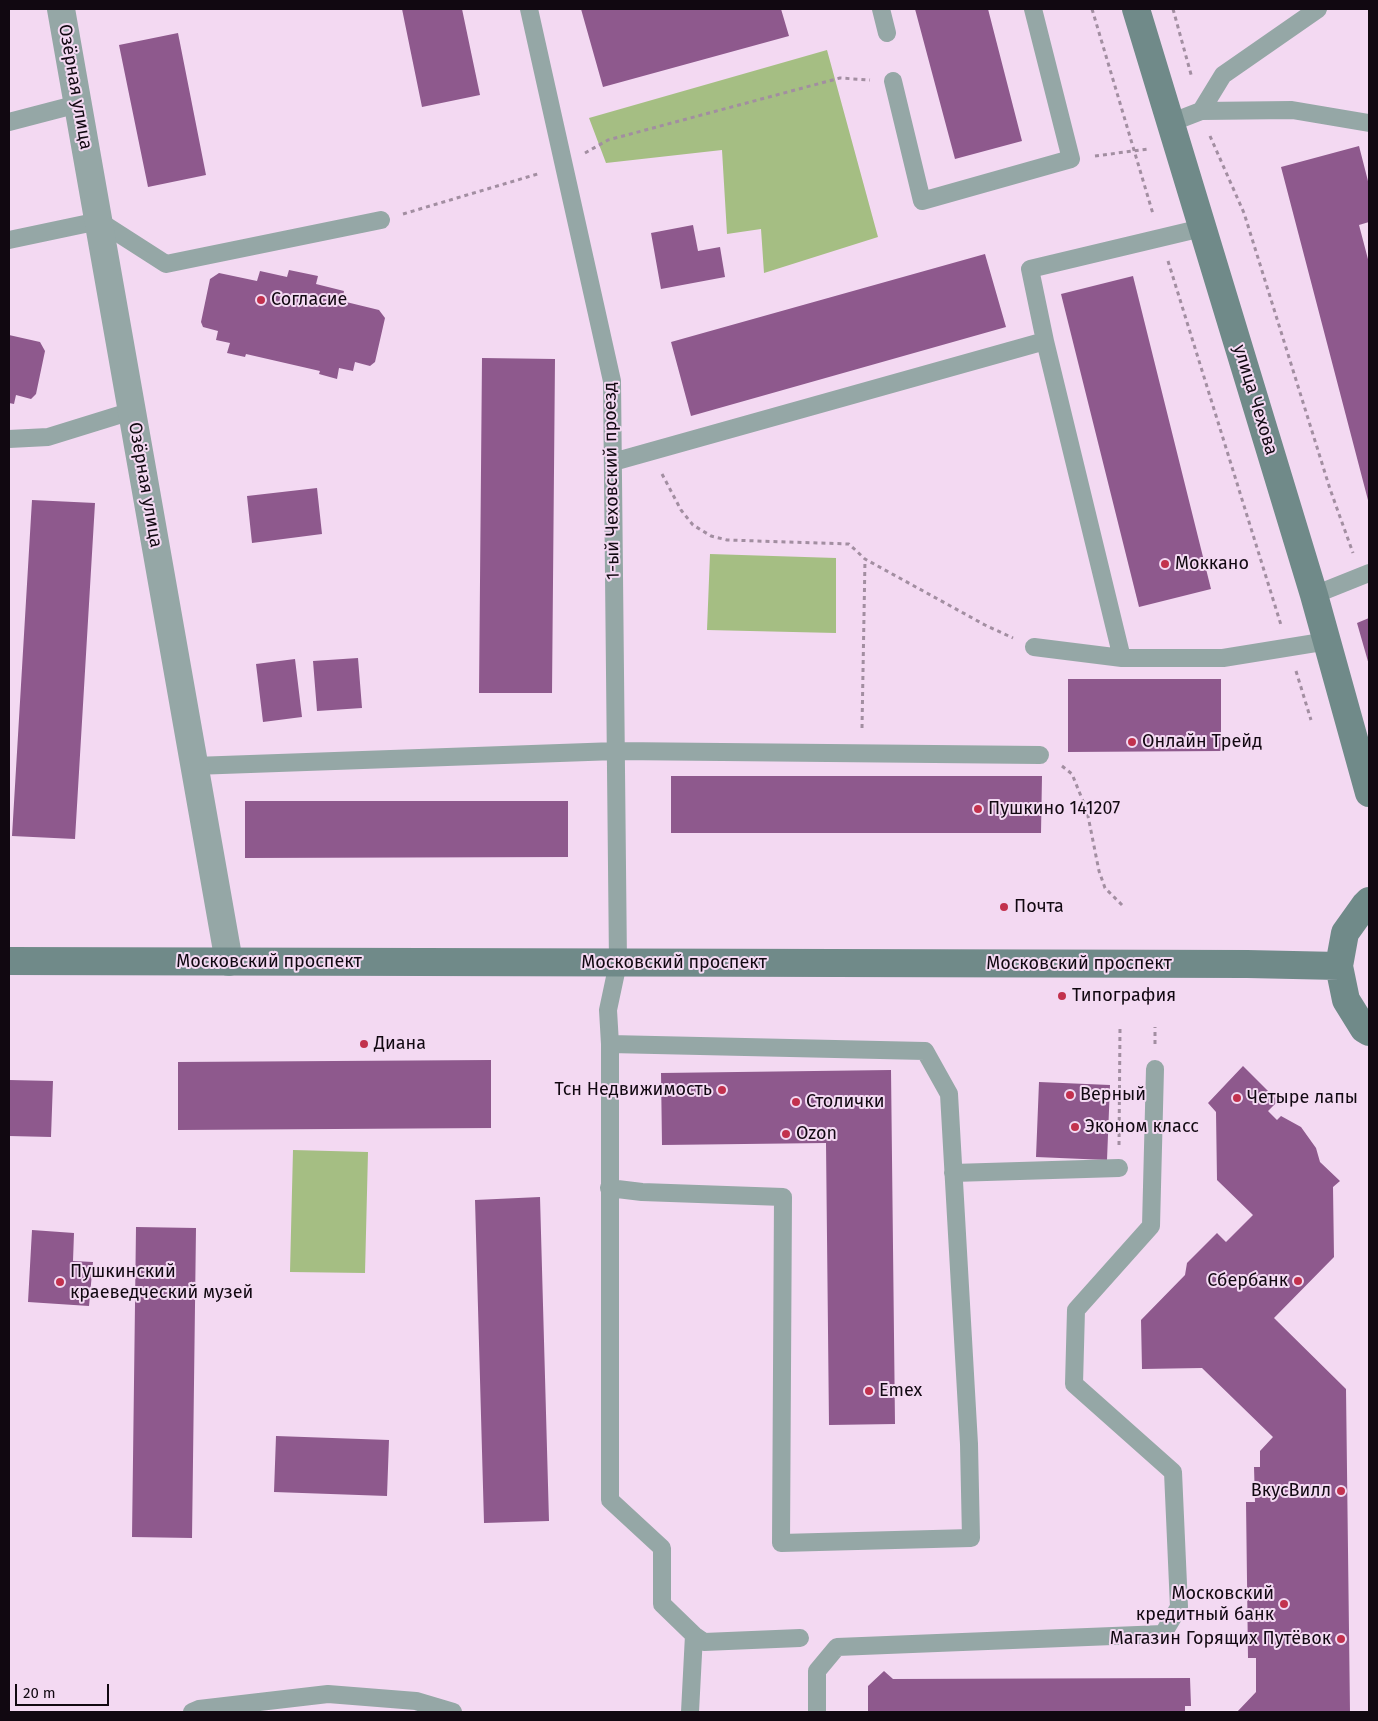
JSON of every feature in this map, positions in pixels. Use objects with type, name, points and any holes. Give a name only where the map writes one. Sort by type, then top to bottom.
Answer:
[{"type":"main road","name":"улица Чехова","points":[[1136,9],[1328,640],[1369,793]]},
{"type":"main road","points":[[1369,901],[1364,904],[1345,933],[1339,966],[1346,1000],[1364,1029],[1369,1032]]},
{"type":"main road","name":"Московский проспект","points":[[9,961],[1247,964],[1339,966]]},
{"type":"street","name":"Озёрная улица","points":[[61,9],[229,962]]},
{"type":"lane","name":"1-ый Чеховский проезд","points":[[529,9],[612,381],[618,963],[608,1010],[610,1044],[610,1500],[662,1548],[662,1604],[694,1635]]},
{"type":"lane","points":[[881,9],[887,33]]},
{"type":"lane","points":[[893,81],[922,201],[1071,158],[1033,9]]},
{"type":"lane","points":[[1173,134],[1201,110],[1223,75],[1318,9]]},
{"type":"lane","points":[[9,122],[78,104]]},
{"type":"lane","points":[[1201,110],[1292,110],[1369,123]]},
{"type":"lane","points":[[9,240],[99,221],[166,264],[381,220]]},
{"type":"lane","points":[[1122,658],[1045,341],[1030,269],[1202,228]]},
{"type":"lane","points":[[613,462],[1045,341]]},
{"type":"lane","points":[[9,439],[48,437],[132,411]]},
{"type":"lane","points":[[1314,595],[1365,575]]},
{"type":"lane","points":[[1034,647],[1122,658],[1223,658],[1328,640]]},
{"type":"lane","points":[[194,766],[616,751],[1040,755]]},
{"type":"lane","points":[[609,1188],[642,1192],[783,1197],[781,1543],[972,1538],[969,1444],[949,1094],[926,1051],[610,1044]]},
{"type":"lane","points":[[817,1712],[817,1671],[837,1647],[1163,1634],[1179,1607],[1173,1472],[1074,1384],[1076,1310],[1151,1226],[1155,1069]]},
{"type":"lane","points":[[953,1173],[1119,1168]]},
{"type":"lane","points":[[694,1635],[704,1642],[800,1638]]},
{"type":"lane","points":[[690,1712],[694,1635]]},
{"type":"lane","points":[[192,1712],[199,1709],[328,1694],[416,1701],[452,1712]]},
{"type":"path","points":[[1092,9],[1134,151],[1311,720]]},
{"type":"path","points":[[1173,9],[1206,127],[1244,213],[1330,489],[1365,575]]},
{"type":"path","points":[[381,220],[563,166],[608,140],[840,78],[893,81]]},
{"type":"path","points":[[1071,158],[1134,151],[1173,134]]},
{"type":"path","points":[[650,451],[681,510],[693,525],[712,536],[727,540],[849,544],[864,558],[985,625],[1034,647]]},
{"type":"path","points":[[862,753],[864,558]]},
{"type":"path","points":[[1040,755],[1056,762],[1072,774],[1087,812],[1104,888],[1123,906]]},
{"type":"path","points":[[1119,1168],[1120,1028]]},
{"type":"green space","points":[[827,50],[878,237],[764,273],[761,229],[727,234],[722,150],[606,163],[589,118]]},
{"type":"green space","points":[[710,554],[836,558],[836,633],[707,630]]},
{"type":"green space","points":[[293,1150],[368,1152],[365,1273],[290,1272]]},
{"type":"building","points":[[402,9],[462,9],[480,95],[422,107]]},
{"type":"building","points":[[581,9],[781,9],[789,36],[603,87]]},
{"type":"building","points":[[915,9],[988,9],[1022,141],[955,159]]},
{"type":"building","points":[[178,33],[206,175],[148,187],[119,45]]},
{"type":"building","points":[[1359,146],[1369,185],[1369,222],[1359,225],[1369,263],[1369,504],[1281,167]]},
{"type":"building","points":[[693,225],[698,251],[720,247],[725,277],[661,289],[651,233]]},
{"type":"building","points":[[985,254],[1006,327],[691,416],[671,342]]},
{"type":"building","points":[[289,270],[318,276],[316,284],[344,291],[342,301],[379,310],[385,318],[375,362],[370,366],[355,362],[353,371],[339,368],[337,379],[319,374],[320,371],[246,354],[245,357],[227,353],[230,343],[216,340],[218,331],[203,327],[201,322],[210,279],[219,273],[257,281],[260,271],[287,277]]},
{"type":"building","points":[[1133,276],[1211,589],[1139,607],[1061,294]]},
{"type":"building","points":[[9,335],[40,342],[45,351],[36,394],[31,399],[16,395],[14,404],[9,403]]},
{"type":"building","points":[[482,358],[555,359],[552,693],[479,693]]},
{"type":"building","points":[[317,488],[322,534],[252,543],[247,496]]},
{"type":"building","points":[[32,500],[95,503],[75,839],[12,836]]},
{"type":"building","points":[[1369,618],[1369,665],[1357,623]]},
{"type":"building","points":[[358,658],[362,708],[317,711],[313,661]]},
{"type":"building","points":[[295,659],[302,717],[263,722],[256,664]]},
{"type":"building","points":[[1068,679],[1221,679],[1221,751],[1068,752]]},
{"type":"building","points":[[671,776],[1042,776],[1041,833],[671,833]]},
{"type":"building","points":[[245,801],[568,801],[568,857],[245,858]]},
{"type":"building","points":[[491,1060],[491,1128],[178,1130],[178,1062]]},
{"type":"building","points":[[1243,1066],[1278,1101],[1268,1111],[1277,1120],[1281,1116],[1301,1127],[1316,1148],[1320,1162],[1340,1181],[1333,1187],[1334,1257],[1274,1318],[1346,1389],[1350,1712],[1237,1712],[1256,1692],[1256,1658],[1248,1658],[1246,1502],[1255,1502],[1254,1467],[1260,1467],[1260,1451],[1273,1437],[1202,1368],[1142,1369],[1141,1320],[1185,1275],[1187,1263],[1217,1233],[1226,1242],[1253,1215],[1217,1180],[1216,1112],[1208,1103]]},
{"type":"building","points":[[891,1070],[895,1424],[829,1425],[826,1143],[662,1145],[661,1073]]},
{"type":"building","points":[[9,1080],[53,1081],[51,1137],[9,1136]]},
{"type":"building","points":[[1039,1082],[1110,1085],[1107,1160],[1036,1157]]},
{"type":"building","points":[[540,1197],[549,1521],[484,1523],[475,1200]]},
{"type":"building","points":[[136,1227],[196,1228],[192,1538],[132,1537]]},
{"type":"building","name":"Пушкинский краеведческий музей","points":[[32,1230],[74,1233],[73,1261],[93,1262],[89,1306],[28,1302]]},
{"type":"building","points":[[276,1436],[389,1440],[387,1496],[274,1492]]},
{"type":"building","points":[[884,1671],[893,1679],[1190,1678],[1191,1706],[1185,1706],[1185,1712],[868,1712],[868,1686]]},
{"type":"place","name":"Согласие","points":[[261,300]]},
{"type":"place","name":"Моккано","points":[[1165,564]]},
{"type":"place","name":"Онлайн Трейд","points":[[1132,742]]},
{"type":"place","name":"Пушкино 141207","points":[[978,809]]},
{"type":"place","name":"Почта","points":[[1004,907]]},
{"type":"place","name":"Типография","points":[[1062,996]]},
{"type":"place","name":"Диана","points":[[364,1044]]},
{"type":"place","name":"Тсн Недвижимость","points":[[722,1090]]},
{"type":"place","name":"Верный","points":[[1070,1095]]},
{"type":"place","name":"Четыре лапы","points":[[1237,1098]]},
{"type":"place","name":"Столички","points":[[796,1102]]},
{"type":"place","name":"Эконом класс","points":[[1075,1127]]},
{"type":"place","name":"Ozon","points":[[786,1134]]},
{"type":"place","name":"Сбербанк","points":[[1298,1281]]},
{"type":"place","name":"Пушкинский краеведческий музей","points":[[60,1282]]},
{"type":"place","name":"Emex","points":[[869,1391]]},
{"type":"place","name":"ВкусВилл","points":[[1341,1491]]},
{"type":"place","name":"Московский кредитный банк","points":[[1284,1604]]},
{"type":"place","name":"Магазин Горящих Путёвок","points":[[1341,1639]]}]
